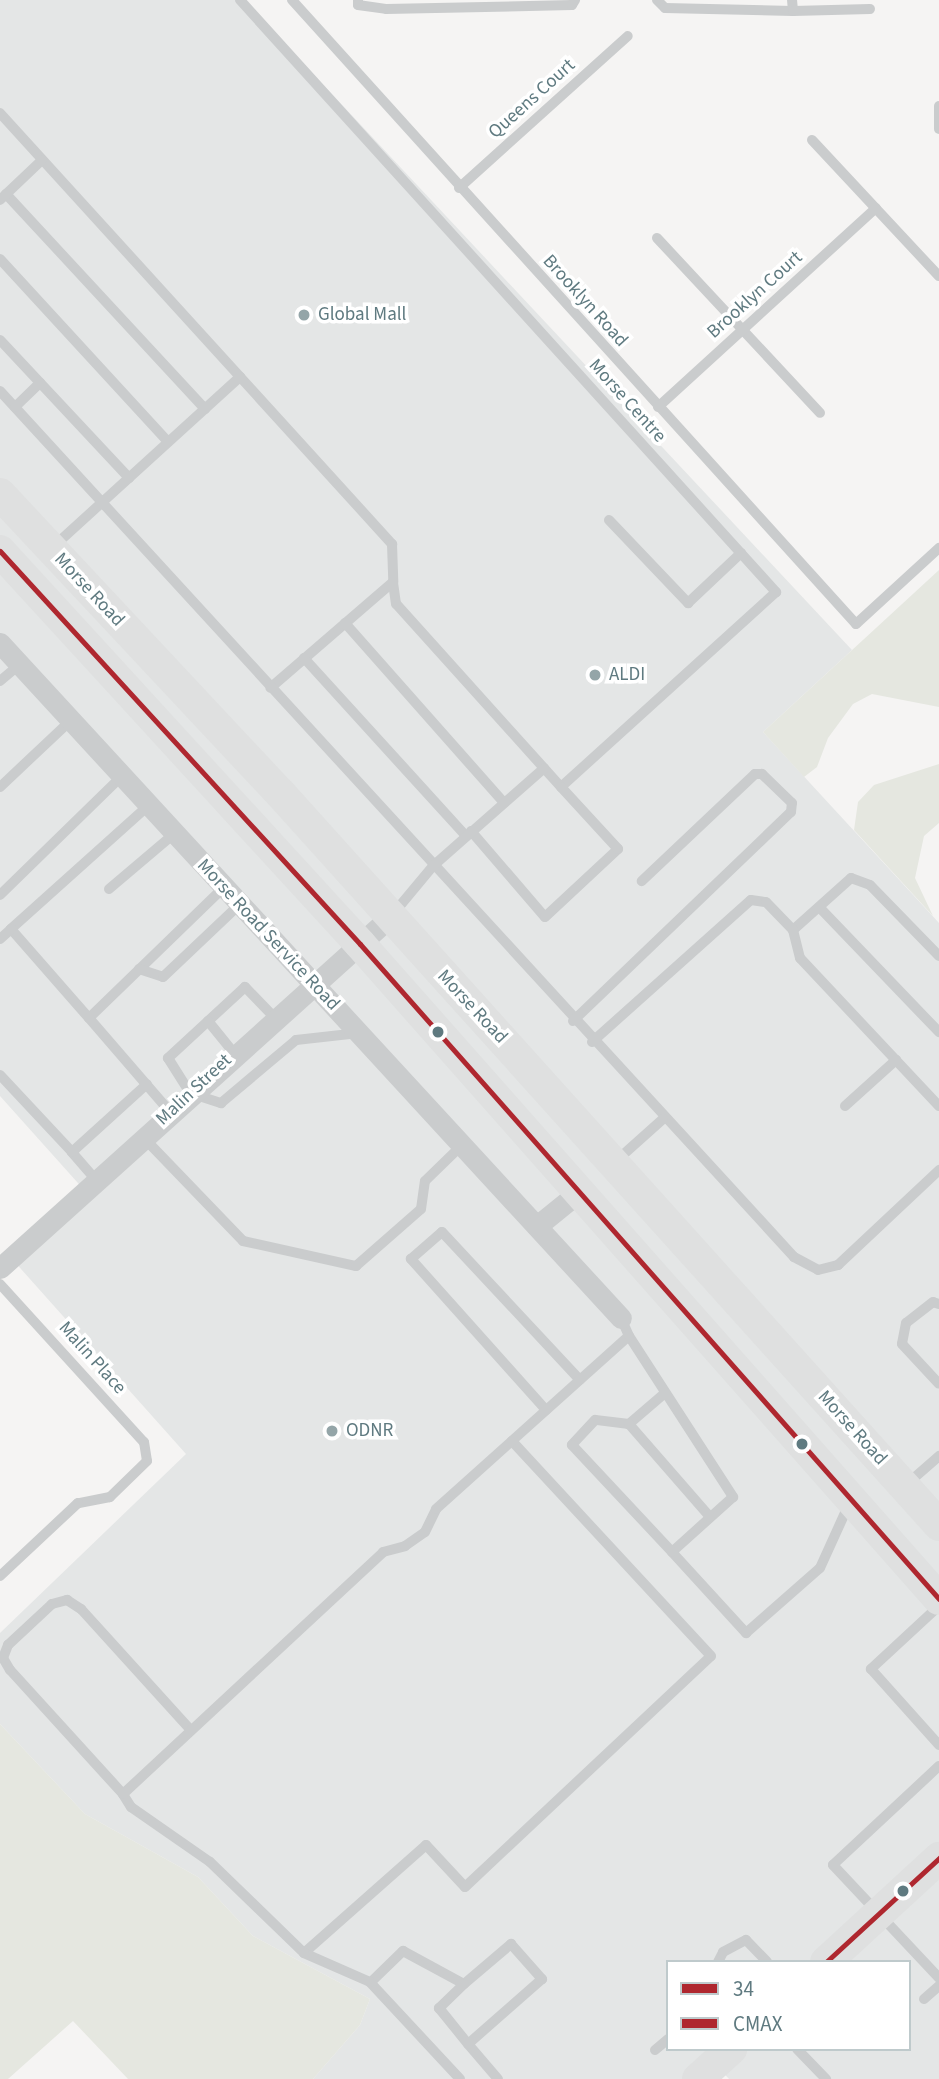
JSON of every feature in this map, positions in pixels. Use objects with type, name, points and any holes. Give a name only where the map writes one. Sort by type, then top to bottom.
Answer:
[{"type":"main road","name":"Morse Road","points":[[0,494],[390,917],[939,1525]]},
{"type":"main road","name":"Morse Road","points":[[0,551],[360,944],[939,1599]]},
{"type":"main road","points":[[464,1062],[524,1100],[591,1158],[614,1163]]},
{"type":"main road","points":[[580,1191],[628,1217],[758,1324]]},
{"type":"main road","points":[[828,1960],[939,1858]]},
{"type":"main road","points":[[698,2079],[729,2051]]},
{"type":"street","name":"Morse Road Service Road","points":[[0,643],[537,1226],[625,1327]]},
{"type":"street","name":"Malin Street","points":[[0,1268],[312,982],[390,917]]},
{"type":"street","points":[[537,1226],[580,1191]]},
{"type":"lane","name":"Morse Centre","points":[[240,0],[776,592],[561,787]]},
{"type":"lane","name":"Brooklyn Road","points":[[292,0],[458,188],[856,624],[939,548]]},
{"type":"lane","points":[[358,0],[358,5],[386,9],[572,5],[575,0]]},
{"type":"lane","points":[[657,0],[665,8],[792,5],[870,9]]},
{"type":"lane","name":"Queens Court","points":[[458,188],[628,36]]},
{"type":"lane","points":[[939,106],[939,129]]},
{"type":"lane","points":[[0,113],[392,544],[396,604],[618,849],[545,917],[304,658]]},
{"type":"lane","points":[[812,140],[939,276]]},
{"type":"lane","points":[[42,160],[3,197],[205,409]]},
{"type":"lane","name":"Brooklyn Court","points":[[658,407],[876,208]]},
{"type":"lane","points":[[657,238],[820,413]]},
{"type":"lane","points":[[0,259],[168,443]]},
{"type":"lane","points":[[0,340],[130,478]]},
{"type":"lane","points":[[51,549],[240,377]]},
{"type":"lane","points":[[15,407],[40,383]]},
{"type":"lane","points":[[0,391],[592,1042],[794,1257],[818,1270],[838,1265],[939,1170]]},
{"type":"lane","points":[[609,520],[688,603],[741,553]]},
{"type":"lane","points":[[270,688],[393,582]]},
{"type":"lane","points":[[345,623],[504,803]]},
{"type":"lane","points":[[0,681],[20,664]]},
{"type":"lane","points":[[0,787],[71,720]]},
{"type":"lane","points":[[390,917],[433,866],[544,768]]},
{"type":"lane","points":[[573,1021],[790,812],[792,803],[762,774],[755,774],[642,881]]},
{"type":"lane","points":[[0,895],[122,776]]},
{"type":"lane","points":[[0,939],[149,805]]},
{"type":"lane","points":[[109,889],[175,833]]},
{"type":"lane","points":[[793,930],[851,878],[870,884],[939,956]]},
{"type":"lane","points":[[89,1018],[224,887]]},
{"type":"lane","points":[[592,1042],[751,900],[766,902],[793,930],[800,958],[939,1106]]},
{"type":"lane","points":[[139,969],[163,977],[240,904]]},
{"type":"lane","points":[[820,908],[939,1032]]},
{"type":"lane","points":[[11,929],[170,1112]]},
{"type":"lane","points":[[274,1017],[245,987],[168,1058],[190,1093],[221,1103],[296,1040],[359,1033]]},
{"type":"lane","points":[[208,1021],[234,1053]]},
{"type":"lane","points":[[845,1106],[896,1060]]},
{"type":"lane","points":[[0,1075],[96,1180]]},
{"type":"lane","points":[[72,1152],[147,1084]]},
{"type":"lane","points":[[614,1163],[663,1119]]},
{"type":"lane","points":[[143,1137],[243,1241],[356,1266],[421,1209],[425,1181],[462,1145]]},
{"type":"lane","points":[[546,1410],[411,1259],[442,1232],[580,1380]]},
{"type":"lane","name":"Malin Place","points":[[0,1284],[144,1442],[147,1461],[110,1497],[78,1503],[0,1576]]},
{"type":"lane","points":[[939,1304],[933,1302],[906,1323],[902,1345],[939,1384]]},
{"type":"lane","points":[[123,1794],[383,1552],[416,1541],[436,1509],[580,1380],[625,1327],[733,1497],[672,1552]]},
{"type":"lane","points":[[629,1424],[665,1393]]},
{"type":"lane","points":[[710,1517],[629,1424],[595,1420],[572,1445],[746,1633],[820,1568],[851,1499]]},
{"type":"lane","points":[[304,1953],[426,1844],[465,1887],[711,1657],[512,1441]]},
{"type":"lane","points":[[905,1486],[939,1456]]},
{"type":"lane","points":[[190,1729],[81,1609],[67,1600],[52,1604],[8,1645],[3,1658],[10,1670],[123,1794],[131,1807],[210,1862],[304,1953],[371,1982],[460,2079]]},
{"type":"lane","points":[[939,1606],[871,1669],[939,1745]]},
{"type":"lane","points":[[939,1766],[833,1865],[880,1912],[939,1978]]},
{"type":"lane","points":[[719,1960],[723,1952],[746,1940],[765,1960]]},
{"type":"lane","points":[[468,2044],[542,1979],[511,1944],[439,2008],[468,2044],[498,2079]]},
{"type":"lane","points":[[371,1982],[403,1951],[464,1984]]},
{"type":"lane","points":[[924,1999],[939,1986]]},
{"type":"lane","points":[[655,2050],[666,2041]]},
{"type":"lane","points":[[799,2051],[826,2079]]},
{"type":"shaded area","points":[[0,0],[244,0],[852,650],[763,732],[939,923],[939,2079],[729,2079],[717,2066],[702,2079],[313,2079],[360,2025],[370,1999],[253,1936],[198,1877],[85,1814],[0,1724],[0,1633],[186,1454],[13,1260],[86,1192],[0,1096]]},
{"type":"shaded area","points":[[939,570],[939,707],[872,694],[853,704],[828,738],[817,767],[804,777],[763,732]]},
{"type":"shaded area","points":[[939,764],[939,823],[924,836],[915,878],[933,916],[854,830],[858,802],[874,785]]},
{"type":"shaded area","points":[[0,1724],[85,1814],[198,1877],[253,1936],[370,1999],[360,2025],[313,2079],[128,2079],[73,2021],[8,2079],[0,2079]]},
{"type":"transit line","name":"34","points":[[0,551],[360,944],[939,1599]]},
{"type":"transit line","name":"CMAX","points":[[828,1960],[939,1858]]},
{"type":"place","name":"Global Mall","points":[[304,315]]},
{"type":"place","name":"ALDI","points":[[595,675]]},
{"type":"place","name":"ODNR","points":[[332,1431]]}]
